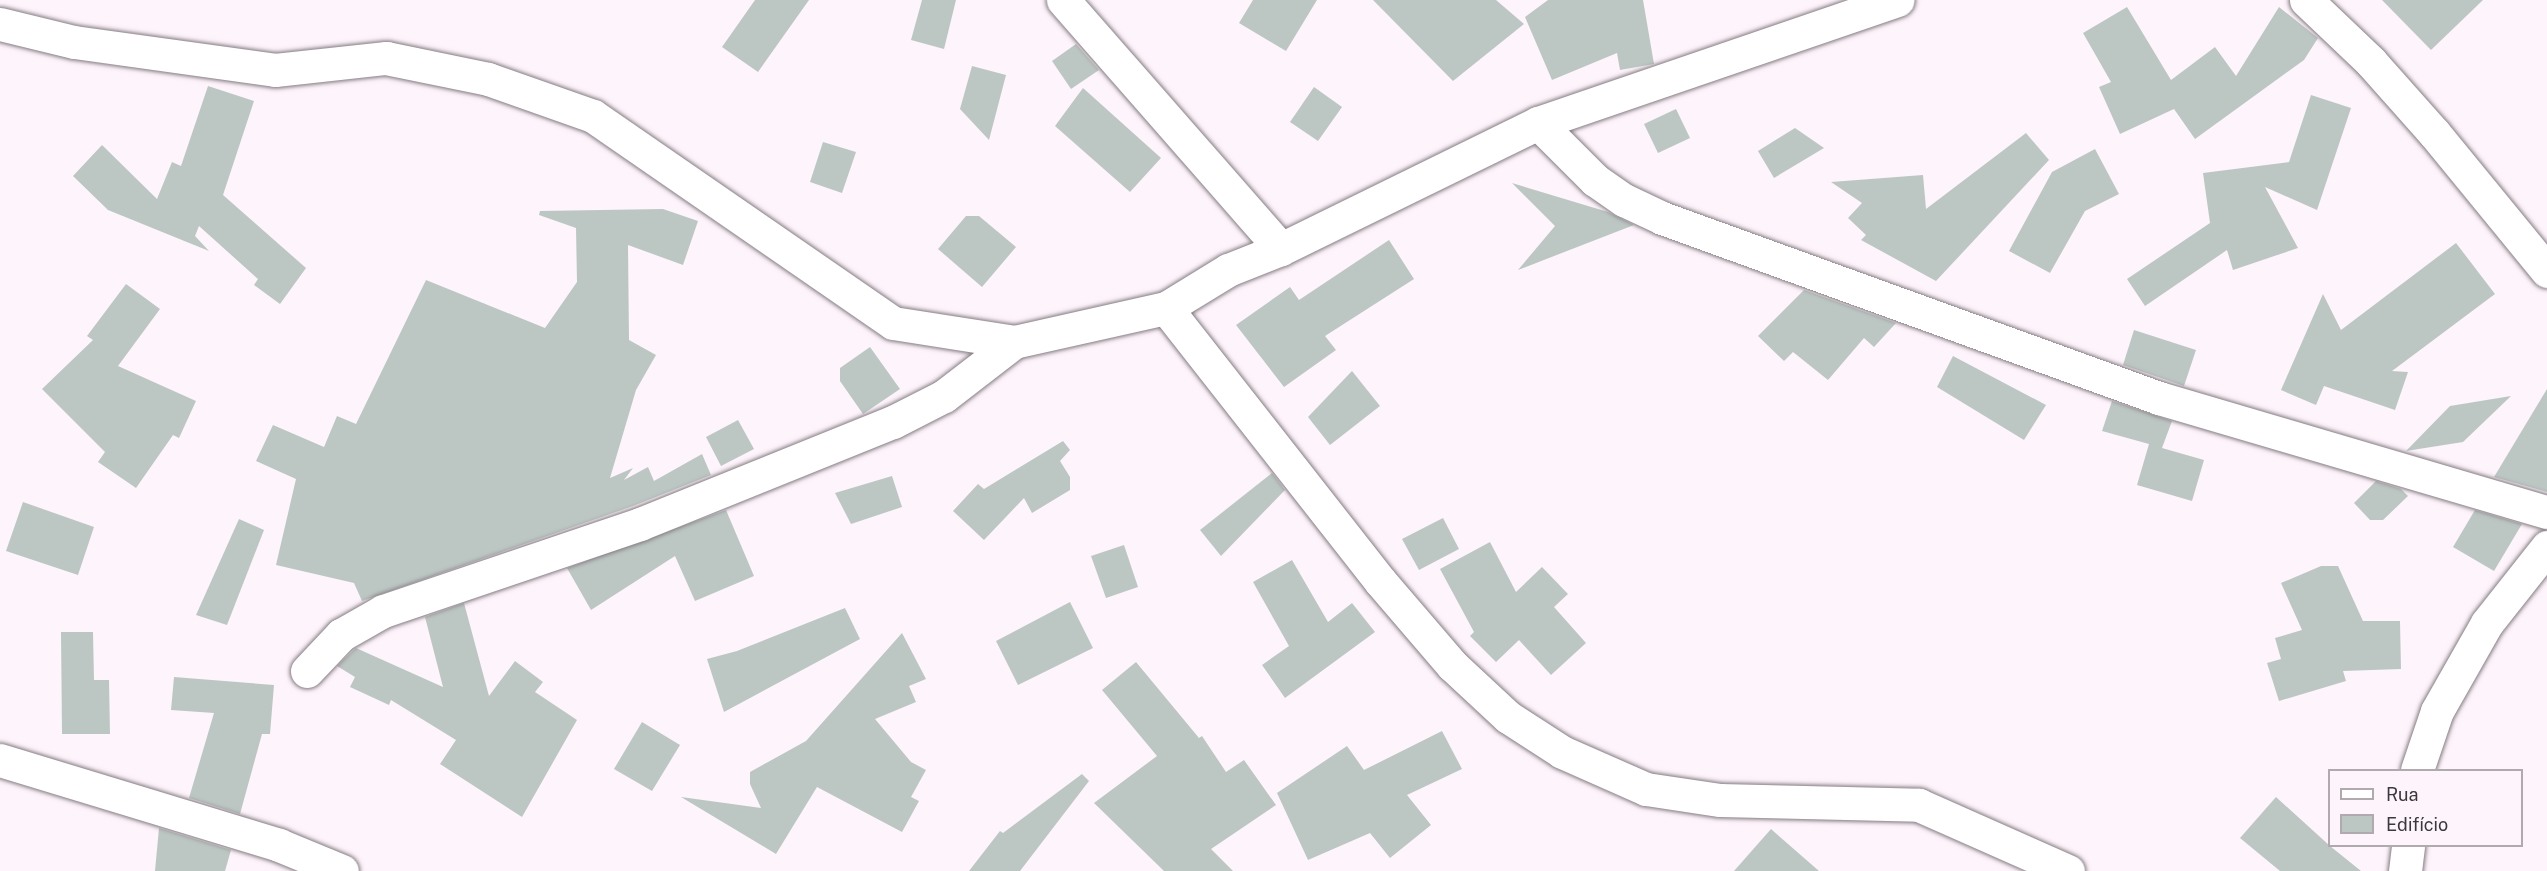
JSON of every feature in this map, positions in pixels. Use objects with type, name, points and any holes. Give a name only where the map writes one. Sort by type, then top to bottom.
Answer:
[{"type":"street","points":[[1063,0],[1170,126],[1281,249]]},
{"type":"street","points":[[0,24],[74,42],[275,70],[386,58],[488,79],[593,116],[893,323],[1014,342],[1166,308],[1228,270],[1281,249],[1538,123],[1898,0]]},
{"type":"street","points":[[2306,0],[2371,63],[2435,134],[2547,271]]},
{"type":"street","points":[[1538,123],[1595,180],[1624,200],[1662,218],[2159,398],[2547,512]]},
{"type":"street","points":[[1166,308],[1380,581],[1452,664],[1508,717],[1562,752],[1646,789],[1720,800],[1919,805],[2068,871]]},
{"type":"street","points":[[307,671],[341,635],[383,611],[651,520],[893,423],[944,396],[1014,342]]},
{"type":"street","points":[[2418,769],[2437,711],[2482,633],[2547,548]]},
{"type":"street","points":[[0,760],[279,844],[342,871]]},
{"type":"street","points":[[2405,871],[2408,847]]},
{"type":"building","points":[[755,0],[809,0],[758,72],[722,47]]},
{"type":"building","points":[[922,0],[956,0],[944,49],[911,40]]},
{"type":"building","points":[[1253,0],[1317,0],[1286,51],[1239,23]]},
{"type":"building","points":[[1373,0],[1496,0],[1524,24],[1453,81]]},
{"type":"building","points":[[1548,0],[1643,0],[1654,64],[1620,70],[1617,53],[1552,80],[1525,17]]},
{"type":"building","points":[[2382,0],[2483,0],[2431,50]]},
{"type":"building","points":[[2127,7],[2171,80],[2215,47],[2236,76],[2279,7],[2318,38],[2304,60],[2195,139],[2174,109],[2120,134],[2099,87],[2111,82],[2083,33]]},
{"type":"building","points":[[1076,44],[1099,70],[1071,89],[1052,61]]},
{"type":"building","points":[[972,66],[1006,75],[989,140],[960,109]]},
{"type":"building","points":[[208,86],[254,101],[223,195],[306,268],[280,304],[254,285],[258,279],[199,226],[195,236],[209,251],[108,210],[73,176],[102,145],[157,199],[172,162],[181,166]]},
{"type":"building","points":[[1314,87],[1342,107],[1318,141],[1290,122]]},
{"type":"building","points":[[1083,88],[1161,158],[1130,192],[1055,126]]},
{"type":"building","points":[[2311,95],[2351,108],[2317,210],[2265,187],[2298,248],[2233,270],[2227,250],[2145,306],[2127,279],[2210,223],[2203,173],[2289,162]]},
{"type":"building","points":[[1676,109],[1690,138],[1658,153],[1644,124]]},
{"type":"building","points":[[1795,128],[1824,148],[1774,178],[1758,151]]},
{"type":"building","points":[[2026,133],[2049,160],[1936,281],[1861,240],[1866,235],[1848,218],[1862,203],[1831,182],[1923,175],[1926,209]]},
{"type":"building","points":[[823,142],[856,152],[842,193],[810,182]]},
{"type":"building","points":[[2095,149],[2119,194],[2085,211],[2050,273],[2009,251],[2052,172]]},
{"type":"building","points":[[1512,183],[1608,212],[1634,225],[1518,270],[1555,226]]},
{"type":"building","points":[[663,209],[698,221],[683,265],[628,245],[629,340],[656,355],[636,390],[610,478],[633,468],[624,480],[648,467],[654,481],[702,454],[711,475],[633,506],[362,601],[354,583],[276,565],[296,479],[256,461],[273,425],[324,447],[337,416],[356,424],[426,280],[545,328],[577,282],[576,228],[539,215],[540,211]]},
{"type":"building","points":[[966,216],[979,216],[1016,247],[982,287],[938,249]]},
{"type":"building","points":[[1389,240],[1414,279],[1325,336],[1336,350],[1284,387],[1236,325],[1290,287],[1299,300]]},
{"type":"building","points":[[2456,243],[2495,294],[2392,371],[2408,372],[2395,410],[2324,386],[2316,405],[2281,390],[2323,294],[2341,330]]},
{"type":"building","points":[[126,284],[160,309],[118,366],[196,401],[179,438],[173,435],[136,488],[98,462],[105,452],[42,389],[93,340],[87,336]]},
{"type":"building","points":[[1804,290],[1896,323],[1874,347],[1864,338],[1828,380],[1793,352],[1784,361],[1758,336]]},
{"type":"building","points":[[2134,330],[2196,350],[2184,386],[2123,365]]},
{"type":"building","points":[[870,347],[900,389],[863,414],[840,381],[840,368]]},
{"type":"building","points":[[1953,356],[2046,405],[2024,440],[1937,387]]},
{"type":"building","points":[[1352,371],[1380,406],[1330,445],[1308,417]]},
{"type":"building","points":[[2547,389],[2547,492],[2494,477]]},
{"type":"building","points":[[2511,396],[2463,442],[2406,451],[2450,406]]},
{"type":"building","points":[[2112,401],[2172,421],[2162,448],[2204,460],[2192,501],[2137,485],[2149,444],[2102,431]]},
{"type":"building","points":[[738,420],[754,449],[721,466],[706,437]]},
{"type":"building","points":[[1063,441],[1070,450],[1060,461],[1070,477],[1070,490],[1032,513],[1024,498],[984,540],[953,511],[978,484],[984,489]]},
{"type":"building","points":[[1272,473],[1285,490],[1221,556],[1200,530]]},
{"type":"building","points":[[892,476],[902,507],[851,524],[835,493]]},
{"type":"building","points":[[2376,481],[2401,489],[2408,496],[2383,520],[2370,520],[2354,503]]},
{"type":"building","points":[[23,502],[94,527],[78,575],[6,551]]},
{"type":"building","points":[[726,510],[754,576],[695,601],[675,556],[591,610],[567,568]]},
{"type":"building","points":[[2475,510],[2522,524],[2494,571],[2453,547]]},
{"type":"building","points":[[1443,518],[1459,549],[1419,570],[1402,539]]},
{"type":"building","points":[[239,519],[264,530],[227,625],[196,615]]},
{"type":"building","points":[[1490,542],[1516,592],[1542,567],[1568,594],[1554,607],[1586,643],[1551,675],[1519,640],[1496,662],[1470,636],[1474,632],[1440,569]]},
{"type":"building","points":[[1124,545],[1138,587],[1106,598],[1091,556]]},
{"type":"building","points":[[1292,560],[1328,622],[1352,603],[1375,632],[1285,698],[1262,665],[1289,646],[1253,582]]},
{"type":"building","points":[[2321,566],[2338,566],[2363,621],[2400,621],[2401,669],[2343,671],[2346,681],[2279,701],[2267,663],[2281,659],[2275,638],[2302,630],[2281,583]]},
{"type":"building","points":[[1070,602],[1093,648],[1018,685],[996,641]]},
{"type":"building","points":[[464,603],[489,696],[515,661],[543,682],[535,692],[577,720],[522,817],[440,764],[456,740],[391,700],[389,705],[350,687],[355,677],[337,666],[356,648],[443,687],[425,617]]},
{"type":"building","points":[[845,608],[860,639],[724,712],[707,659],[737,651]]},
{"type":"building","points":[[61,632],[93,632],[94,680],[109,680],[110,734],[62,734]]},
{"type":"building","points":[[902,633],[926,679],[909,686],[916,702],[875,719],[911,762],[926,770],[911,797],[919,801],[902,832],[817,787],[776,854],[681,797],[761,808],[750,784],[750,772],[806,741]]},
{"type":"building","points":[[1136,662],[1199,738],[1202,736],[1226,772],[1244,760],[1276,805],[1211,849],[1233,871],[1164,871],[1094,803],[1157,756],[1102,690]]},
{"type":"building","points":[[174,677],[274,685],[270,734],[262,734],[240,814],[189,798],[214,713],[171,710]]},
{"type":"building","points":[[642,722],[680,745],[652,791],[614,769]]},
{"type":"building","points":[[1442,731],[1462,769],[1407,795],[1431,825],[1390,858],[1370,833],[1308,860],[1277,793],[1347,746],[1364,770]]},
{"type":"building","points":[[1082,774],[1089,781],[1020,871],[969,871],[1000,831],[1003,833]]},
{"type":"building","points":[[2276,797],[2328,844],[2328,847],[2331,847],[2361,871],[2280,871],[2240,838]]},
{"type":"building","points":[[159,828],[231,850],[225,871],[155,871]]},
{"type":"building","points":[[1771,829],[1819,871],[1734,871]]}]
